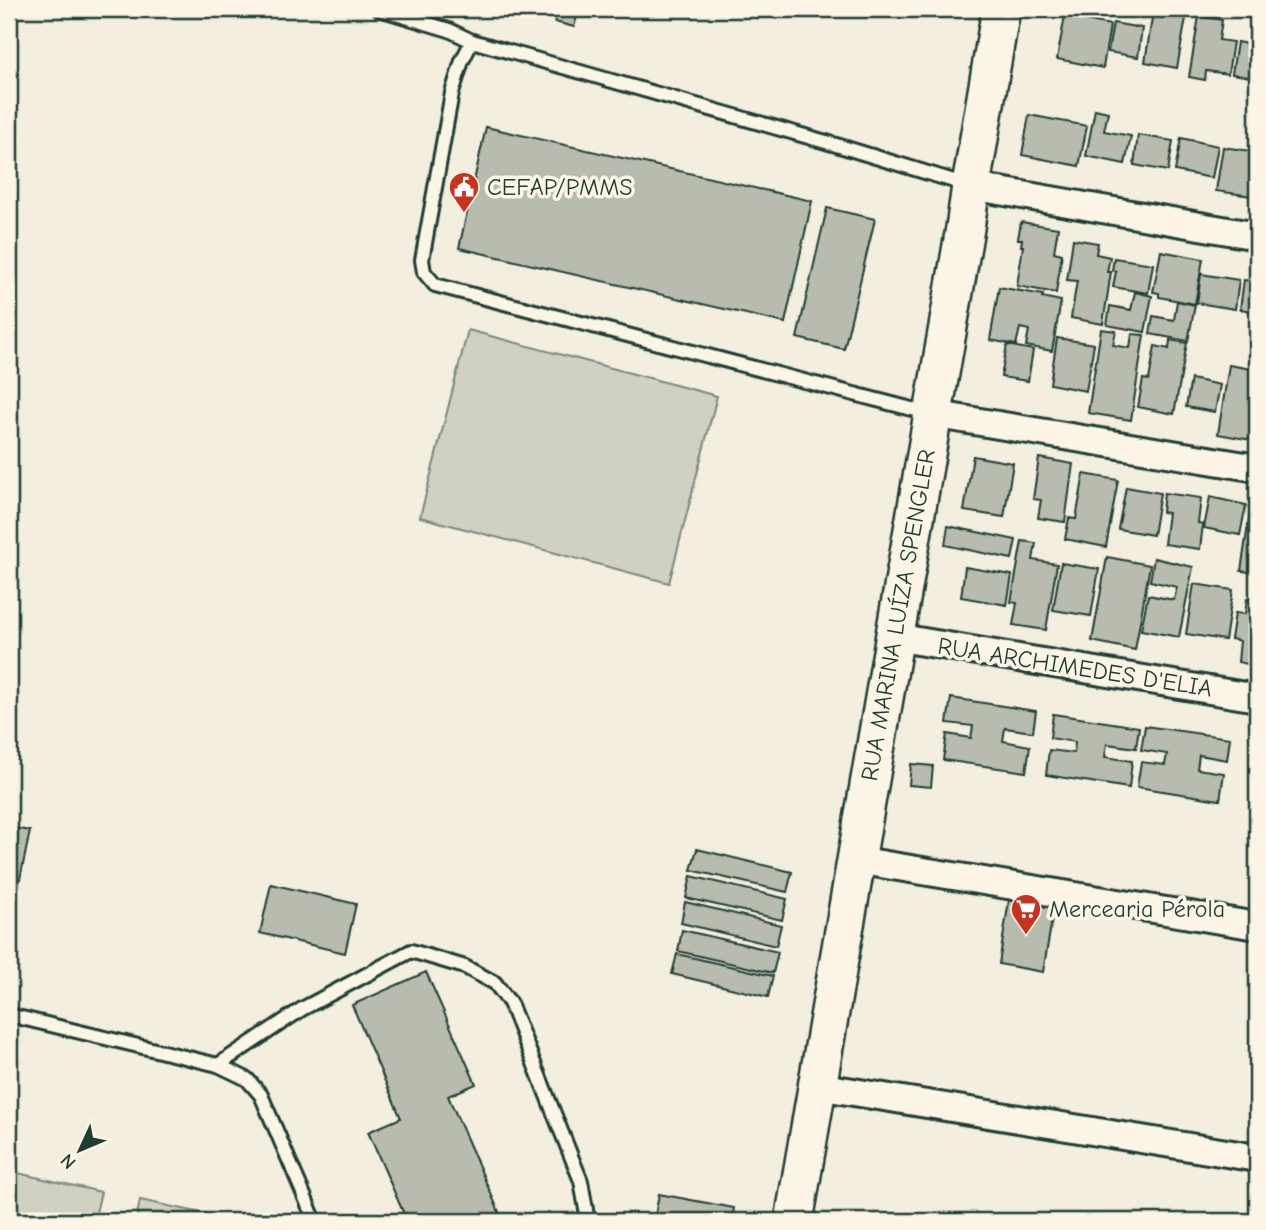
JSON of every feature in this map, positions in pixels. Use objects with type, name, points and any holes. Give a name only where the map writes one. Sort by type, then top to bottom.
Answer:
[{"type":"street","name":"RUA MARINA LUÍZA SPENGLER","points":[[794,1221],[1001,9]]},
{"type":"street","points":[[971,186],[1257,236]]},
{"type":"street","points":[[932,414],[1257,468]]},
{"type":"street","name":"RUA ARCHIMEDES D'ELIA","points":[[894,637],[1257,698]]},
{"type":"street","points":[[856,860],[1257,926]]},
{"type":"street","points":[[817,1086],[1257,1158]]},
{"type":"lane","points":[[379,9],[449,30],[472,41],[971,186]]},
{"type":"lane","points":[[472,41],[462,61],[452,93],[422,260],[424,272],[435,285],[932,414]]},
{"type":"lane","points":[[218,1065],[302,1009],[411,951],[465,967],[495,984],[510,1003],[581,1181],[588,1221]]},
{"type":"lane","points":[[9,1015],[218,1065],[247,1079],[261,1095],[316,1221]]},
{"type":"shaded area","points":[[468,330],[717,396],[669,583],[420,517]]},
{"type":"shaded area","points":[[9,1171],[101,1192],[94,1221],[9,1221]]},
{"type":"shaded area","points":[[140,1200],[240,1221],[136,1221]]},
{"type":"building","points":[[532,9],[579,9],[574,27],[555,22],[557,16]]},
{"type":"building","points":[[1153,12],[1186,18],[1177,68],[1145,62]]},
{"type":"building","points":[[1065,16],[1110,25],[1103,68],[1057,59]]},
{"type":"building","points":[[1199,16],[1222,20],[1219,40],[1233,42],[1228,74],[1206,71],[1205,80],[1189,77]]},
{"type":"building","points":[[1113,23],[1142,28],[1138,57],[1108,52]]},
{"type":"building","points":[[1237,42],[1257,46],[1257,78],[1232,74]]},
{"type":"building","points":[[1095,109],[1108,112],[1104,131],[1131,136],[1125,164],[1086,156]]},
{"type":"building","points":[[1029,115],[1087,126],[1079,166],[1022,155]]},
{"type":"building","points":[[486,127],[812,201],[785,323],[459,248]]},
{"type":"building","points":[[1138,135],[1173,141],[1168,171],[1134,165]]},
{"type":"building","points":[[1181,138],[1218,146],[1212,178],[1175,171]]},
{"type":"building","points":[[1223,147],[1257,152],[1252,196],[1216,191]]},
{"type":"building","points":[[827,208],[875,219],[844,349],[797,338]]},
{"type":"building","points":[[1021,222],[1058,228],[1054,252],[1062,254],[1056,293],[1017,286],[1023,246],[1022,239],[1018,239]]},
{"type":"building","points":[[1073,239],[1098,243],[1096,254],[1110,257],[1107,272],[1111,272],[1103,324],[1071,318],[1077,281],[1067,280]]},
{"type":"building","points":[[1161,251],[1203,259],[1195,304],[1159,297],[1159,293],[1153,292]]},
{"type":"building","points":[[1114,258],[1153,264],[1148,293],[1113,287],[1116,271],[1112,270]]},
{"type":"building","points":[[1201,274],[1239,280],[1235,309],[1197,303]]},
{"type":"building","points":[[1244,280],[1257,282],[1257,312],[1240,309]]},
{"type":"building","points":[[999,287],[1061,301],[1052,351],[1026,346],[1029,330],[1020,328],[1016,345],[990,340]]},
{"type":"building","points":[[1135,292],[1152,296],[1145,332],[1107,325],[1110,306],[1131,310]]},
{"type":"building","points":[[1177,301],[1195,305],[1188,341],[1150,334],[1153,316],[1174,320]]},
{"type":"building","points":[[1101,329],[1116,331],[1113,345],[1130,348],[1132,334],[1144,335],[1131,420],[1088,413]]},
{"type":"building","points":[[1057,338],[1094,344],[1086,391],[1050,384]]},
{"type":"building","points":[[1170,340],[1187,343],[1174,414],[1138,407],[1143,379],[1149,380],[1155,346],[1169,349]]},
{"type":"building","points":[[1007,345],[1033,350],[1028,381],[1001,377]]},
{"type":"building","points":[[1229,365],[1257,370],[1257,441],[1218,434]]},
{"type":"building","points":[[1191,379],[1220,385],[1215,412],[1186,407]]},
{"type":"building","points":[[973,456],[1013,463],[1004,517],[964,511]]},
{"type":"building","points":[[1039,458],[1073,464],[1065,522],[1038,518],[1041,500],[1033,499]]},
{"type":"building","points":[[1084,474],[1118,480],[1106,547],[1065,539],[1069,518],[1076,519]]},
{"type":"building","points":[[1126,487],[1160,493],[1153,535],[1118,529]]},
{"type":"building","points":[[1164,493],[1201,498],[1198,523],[1203,524],[1200,549],[1164,544],[1168,513],[1162,512]]},
{"type":"building","points":[[1210,497],[1246,505],[1240,535],[1204,528]]},
{"type":"building","points":[[1251,505],[1257,506],[1257,573],[1241,571]]},
{"type":"building","points":[[948,526],[1016,540],[1012,559],[945,545]]},
{"type":"building","points":[[1022,541],[1036,543],[1033,560],[1057,564],[1046,630],[1013,625],[1017,603],[1011,602]]},
{"type":"building","points":[[1107,557],[1150,565],[1135,650],[1092,641]]},
{"type":"building","points":[[1154,558],[1193,567],[1179,637],[1141,630],[1148,595],[1174,600],[1177,587],[1150,581]]},
{"type":"building","points":[[1061,563],[1099,569],[1091,616],[1053,610]]},
{"type":"building","points":[[965,567],[1012,575],[1007,605],[961,597]]},
{"type":"building","points":[[1194,584],[1233,590],[1225,640],[1186,634]]},
{"type":"building","points":[[1247,599],[1257,601],[1257,666],[1238,662],[1240,641],[1231,639],[1235,613],[1245,614]]},
{"type":"building","points":[[951,698],[1036,711],[1033,732],[1005,728],[1003,741],[1030,746],[1026,772],[943,760],[947,734],[971,738],[973,726],[947,723]]},
{"type":"building","points":[[1053,714],[1139,727],[1136,748],[1107,744],[1105,757],[1132,761],[1129,788],[1046,775],[1049,750],[1074,753],[1075,742],[1050,738]]},
{"type":"building","points":[[1145,726],[1230,738],[1227,760],[1199,755],[1197,769],[1224,773],[1220,800],[1137,787],[1141,762],[1165,765],[1167,754],[1141,750]]},
{"type":"building","points":[[911,764],[933,766],[931,787],[909,785]]},
{"type":"building","points":[[9,827],[30,831],[9,932]]},
{"type":"building","points":[[697,849],[792,872],[787,892],[691,870]]},
{"type":"building","points":[[691,876],[787,899],[782,920],[686,898]]},
{"type":"building","points":[[271,884],[356,904],[345,953],[260,933]]},
{"type":"building","name":"Mercearia Pérola","points":[[1009,900],[1054,908],[1043,972],[999,964]]},
{"type":"building","points":[[685,902],[781,925],[776,946],[681,923]]},
{"type":"building","points":[[682,930],[778,952],[773,973],[678,951]]},
{"type":"building","points":[[677,954],[773,976],[768,997],[672,974]]},
{"type":"building","points":[[426,972],[476,1084],[448,1096],[503,1221],[407,1221],[368,1132],[401,1118],[352,1005]]},
{"type":"building","points":[[659,1194],[734,1208],[732,1221],[654,1221]]},
{"type":"place","name":"CEFAP/PMMS","points":[[464,214]]},
{"type":"place","name":"Mercearia Pérola","points":[[1026,936]]}]
